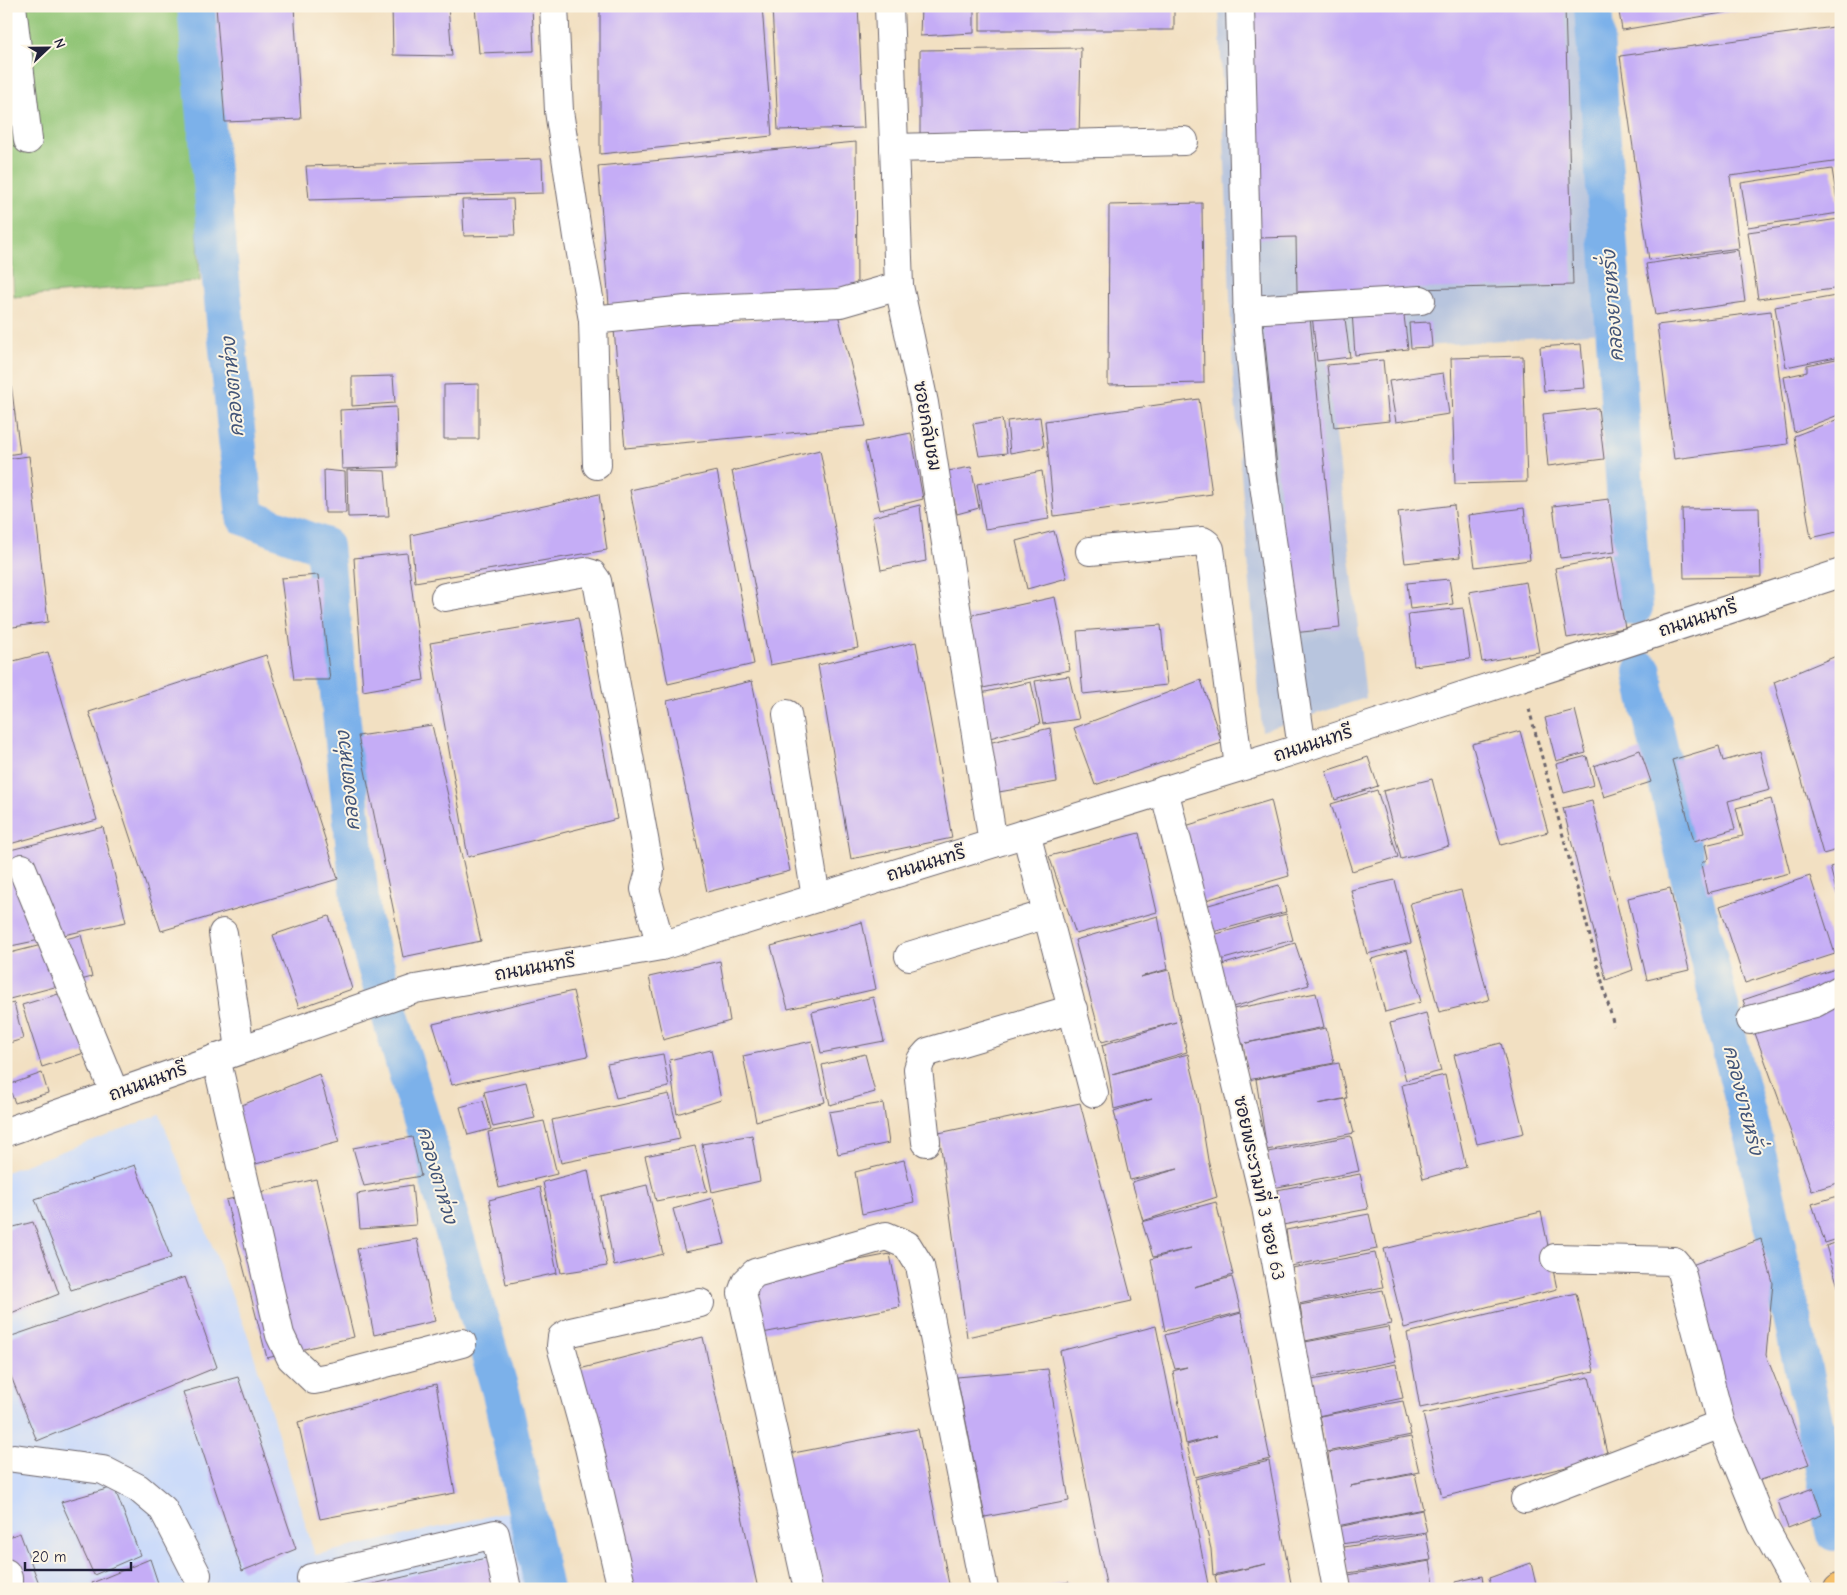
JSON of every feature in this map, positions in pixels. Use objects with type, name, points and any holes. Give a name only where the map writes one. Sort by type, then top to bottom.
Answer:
[{"type":"street","points":[[12,6],[28,140]]},
{"type":"street","points":[[554,6],[560,111],[578,237],[593,320],[597,465]]},
{"type":"street","name":"ซอยกลับชม","points":[[889,6],[899,286],[924,403],[993,843]]},
{"type":"street","points":[[1240,6],[1247,310],[1262,464],[1302,748]]},
{"type":"street","points":[[894,148],[1184,141]]},
{"type":"street","points":[[593,320],[686,310],[840,303],[899,286]]},
{"type":"street","points":[[1247,310],[1421,300]]},
{"type":"street","points":[[1090,551],[1203,541],[1207,544],[1210,549],[1239,767]]},
{"type":"street","points":[[446,597],[585,572],[592,574],[597,581],[650,871],[645,889],[661,946]]},
{"type":"street","name":"ถนนนนทรี","points":[[6,1132],[415,989],[661,946],[1302,748],[1841,573]]},
{"type":"street","points":[[787,714],[816,898]]},
{"type":"street","name":"ซอยพระรามที่ 3 ซอย 63","points":[[1164,790],[1206,954],[1266,1207],[1337,1589]]},
{"type":"street","points":[[1026,833],[1094,1093]]},
{"type":"street","points":[[22,868],[115,1094]]},
{"type":"street","points":[[910,956],[1047,914]]},
{"type":"street","points":[[223,933],[228,1054],[280,1335],[291,1358],[314,1380],[462,1343]]},
{"type":"street","points":[[1750,1020],[1815,1003],[1841,989]]},
{"type":"street","points":[[926,1142],[918,1069],[921,1060],[928,1052],[1073,1009]]},
{"type":"street","points":[[808,1589],[742,1293],[746,1282],[755,1274],[886,1236],[907,1245],[920,1266],[984,1589]]},
{"type":"street","points":[[1556,1258],[1674,1261],[1680,1268],[1721,1424],[1762,1524],[1798,1589]]},
{"type":"street","points":[[622,1589],[589,1447],[561,1346],[562,1337],[571,1332],[700,1303]]},
{"type":"street","points":[[1525,1499],[1721,1424]]},
{"type":"street","points":[[9,1456],[103,1470],[138,1488],[163,1509],[198,1575]]},
{"type":"street","points":[[314,1589],[311,1578],[495,1534],[507,1589]]},
{"type":"street","points":[[6,1573],[8,1589]]},
{"type":"path","points":[[1520,677],[1614,1026]]},
{"type":"shaded area","points":[[1219,6],[1578,6],[1602,332],[1327,354],[1366,698],[1262,731],[1233,375]]},
{"type":"shaded area","points":[[160,1115],[247,1333],[315,1555],[507,1512],[526,1589],[6,1589],[6,1172]]},
{"type":"green space","points":[[6,6],[178,6],[193,129],[200,281],[14,297],[8,185],[6,185]]},
{"type":"building","points":[[216,6],[294,6],[301,119],[225,122]]},
{"type":"building","points":[[392,6],[448,6],[452,56],[393,55]]},
{"type":"building","points":[[475,6],[532,6],[534,51],[479,53]]},
{"type":"building","points":[[600,6],[762,6],[772,136],[600,154]]},
{"type":"building","points":[[772,6],[858,6],[864,128],[778,130]]},
{"type":"building","points":[[921,6],[974,6],[974,33],[920,36]]},
{"type":"building","points":[[980,6],[1174,6],[1174,30],[980,30]]},
{"type":"building","points":[[1252,6],[1565,6],[1573,285],[1297,292],[1296,237],[1259,238]]},
{"type":"building","points":[[1618,6],[1758,6],[1758,7],[1622,30]]},
{"type":"building","points":[[1841,26],[1841,161],[1730,176],[1739,248],[1649,260],[1620,56]]},
{"type":"building","points":[[1081,48],[1079,137],[920,136],[920,50]]},
{"type":"building","points":[[856,142],[857,288],[609,305],[598,166]]},
{"type":"building","points":[[542,159],[543,193],[309,200],[306,166]]},
{"type":"building","points":[[1832,169],[1839,213],[1748,227],[1741,183]]},
{"type":"building","points":[[513,199],[515,235],[464,236],[462,200]]},
{"type":"building","points":[[1202,203],[1204,383],[1108,385],[1109,205]]},
{"type":"building","points":[[1839,219],[1841,233],[1841,288],[1758,299],[1748,232]]},
{"type":"building","points":[[1738,250],[1745,302],[1655,315],[1646,264]]},
{"type":"building","points":[[1841,295],[1841,356],[1786,367],[1775,307]]},
{"type":"building","points":[[1403,307],[1408,349],[1355,355],[1352,312]]},
{"type":"building","points":[[1344,311],[1350,357],[1317,361],[1312,315]]},
{"type":"building","points":[[1771,311],[1788,444],[1674,459],[1657,325]]},
{"type":"building","points":[[838,314],[866,426],[625,448],[614,330]]},
{"type":"building","points":[[1310,317],[1340,628],[1293,633],[1263,322]]},
{"type":"building","points":[[1430,322],[1432,347],[1411,348],[1409,323]]},
{"type":"building","points":[[1581,344],[1585,388],[1544,391],[1540,347]]},
{"type":"building","points":[[6,345],[20,453],[6,455]]},
{"type":"building","points":[[1523,356],[1527,482],[1455,484],[1451,358]]},
{"type":"building","points":[[1841,358],[1841,414],[1794,432],[1784,377],[1807,372],[1807,365]]},
{"type":"building","points":[[1383,360],[1389,421],[1334,427],[1327,365]]},
{"type":"building","points":[[1443,373],[1449,414],[1396,422],[1389,381]]},
{"type":"building","points":[[393,376],[395,403],[352,406],[352,377]]},
{"type":"building","points":[[479,384],[479,439],[444,439],[444,385]]},
{"type":"building","points":[[1199,399],[1212,494],[1054,516],[1045,421]]},
{"type":"building","points":[[396,407],[398,467],[342,469],[340,410]]},
{"type":"building","points":[[1598,408],[1604,459],[1548,466],[1543,414]]},
{"type":"building","points":[[1040,417],[1044,447],[1010,453],[1007,421]]},
{"type":"building","points":[[1841,418],[1841,531],[1811,538],[1794,436]]},
{"type":"building","points":[[1002,419],[1007,453],[979,456],[973,424]]},
{"type":"building","points":[[911,433],[923,499],[880,510],[865,442]]},
{"type":"building","points":[[820,450],[858,648],[770,665],[732,471]]},
{"type":"building","points":[[29,456],[48,622],[6,628],[6,459]]},
{"type":"building","points":[[971,467],[979,508],[957,514],[948,471]]},
{"type":"building","points":[[324,470],[345,472],[346,513],[325,513]]},
{"type":"building","points":[[347,470],[385,471],[389,516],[348,517]]},
{"type":"building","points":[[717,471],[754,664],[668,684],[630,490]]},
{"type":"building","points":[[1042,471],[1049,519],[985,529],[977,484]]},
{"type":"building","points":[[599,494],[607,550],[415,582],[411,535]]},
{"type":"building","points":[[1609,499],[1615,552],[1560,558],[1553,506]]},
{"type":"building","points":[[920,505],[926,561],[881,570],[872,517]]},
{"type":"building","points":[[1454,505],[1460,557],[1405,563],[1398,512]]},
{"type":"building","points":[[1524,508],[1530,560],[1475,567],[1468,515]]},
{"type":"building","points":[[1759,508],[1761,577],[1684,578],[1682,509]]},
{"type":"building","points":[[1054,531],[1067,578],[1027,589],[1016,541]]},
{"type":"building","points":[[407,553],[424,680],[363,691],[354,558]]},
{"type":"building","points":[[1612,557],[1625,628],[1567,638],[1555,568]]},
{"type":"building","points":[[318,575],[330,680],[294,680],[281,578]]},
{"type":"building","points":[[1449,579],[1453,604],[1410,609],[1407,583]]},
{"type":"building","points":[[1526,582],[1539,652],[1482,662],[1469,592]]},
{"type":"building","points":[[1055,597],[1070,670],[983,688],[968,616]]},
{"type":"building","points":[[1463,608],[1470,659],[1414,666],[1408,614]]},
{"type":"building","points":[[578,618],[617,819],[468,857],[430,643]]},
{"type":"building","points":[[1161,625],[1167,685],[1083,694],[1077,631]]},
{"type":"building","points":[[916,642],[952,838],[851,859],[818,665]]},
{"type":"building","points":[[48,652],[97,820],[6,845],[6,663]]},
{"type":"building","points":[[1841,654],[1841,849],[1823,854],[1774,682]]},
{"type":"building","points":[[266,655],[338,879],[161,931],[89,712]]},
{"type":"building","points":[[1069,676],[1079,719],[1043,724],[1035,681]]},
{"type":"building","points":[[1201,680],[1222,743],[1095,785],[1074,728]]},
{"type":"building","points":[[752,681],[790,871],[707,892],[667,701]]},
{"type":"building","points":[[1031,682],[1040,724],[990,738],[981,693]]},
{"type":"building","points":[[1575,710],[1586,753],[1556,761],[1545,718]]},
{"type":"building","points":[[432,725],[481,941],[403,957],[358,736]]},
{"type":"building","points":[[1050,728],[1057,782],[993,793],[984,744]]},
{"type":"building","points":[[1520,731],[1548,832],[1501,845],[1472,744]]},
{"type":"building","points":[[1719,746],[1723,761],[1760,751],[1770,790],[1728,801],[1735,829],[1694,841],[1672,760]]},
{"type":"building","points":[[1640,750],[1651,782],[1604,797],[1594,766]]},
{"type":"building","points":[[1587,756],[1594,785],[1564,793],[1556,764]]},
{"type":"building","points":[[1368,757],[1378,786],[1335,800],[1326,771]]},
{"type":"building","points":[[1432,779],[1449,846],[1401,859],[1383,791]]},
{"type":"building","points":[[1377,790],[1398,857],[1352,871],[1331,804]]},
{"type":"building","points":[[1771,799],[1790,873],[1707,893],[1701,864],[1708,858],[1705,845],[1743,836],[1736,808]]},
{"type":"building","points":[[1271,800],[1289,876],[1199,902],[1182,827]]},
{"type":"building","points":[[1592,801],[1633,970],[1606,980],[1563,808]]},
{"type":"building","points":[[103,827],[126,922],[6,947],[6,851]]},
{"type":"building","points":[[1139,833],[1157,912],[1076,934],[1049,856]]},
{"type":"building","points":[[1841,864],[1841,904],[1840,905],[1830,867]]},
{"type":"building","points":[[1810,876],[1835,954],[1745,983],[1720,906]]},
{"type":"building","points":[[1395,880],[1411,943],[1367,954],[1351,890]]},
{"type":"building","points":[[1279,885],[1286,912],[1213,932],[1205,906]]},
{"type":"building","points":[[1670,888],[1689,970],[1647,980],[1628,898]]},
{"type":"building","points":[[1461,890],[1489,1000],[1439,1012],[1410,903]]},
{"type":"building","points":[[1286,914],[1293,940],[1220,960],[1213,935]]},
{"type":"building","points":[[329,916],[352,989],[299,1008],[273,935]]},
{"type":"building","points":[[1158,916],[1168,969],[1140,977],[1169,970],[1187,1052],[1112,1074],[1188,1054],[1217,1197],[1143,1221],[1132,1182],[1178,1169],[1130,1180],[1114,1111],[1152,1099],[1114,1109],[1102,1045],[1176,1022],[1102,1042],[1075,940]]},
{"type":"building","points":[[862,922],[876,989],[788,1009],[771,946]]},
{"type":"building","points":[[81,935],[92,977],[6,1000],[6,954]]},
{"type":"building","points":[[1295,943],[1309,985],[1229,1008],[1218,966]]},
{"type":"building","points":[[1407,950],[1421,1002],[1385,1012],[1371,959]]},
{"type":"building","points":[[720,961],[730,1021],[663,1040],[649,977]]},
{"type":"building","points":[[1841,967],[1841,1182],[1812,1191],[1743,1000]]},
{"type":"building","points":[[573,991],[588,1056],[452,1085],[433,1024]]},
{"type":"building","points":[[65,992],[87,1052],[42,1067],[22,1005]]},
{"type":"building","points":[[1316,993],[1324,1027],[1246,1043],[1326,1028],[1334,1063],[1248,1080],[1243,1043],[1238,1044],[1233,1009]]},
{"type":"building","points":[[873,997],[884,1041],[821,1053],[812,1012]]},
{"type":"building","points":[[14,1003],[23,1039],[6,1044],[6,1005]]},
{"type":"building","points":[[1426,1013],[1441,1071],[1406,1080],[1390,1023]]},
{"type":"building","points":[[812,1041],[825,1102],[756,1121],[743,1056]]},
{"type":"building","points":[[1501,1043],[1524,1133],[1477,1144],[1454,1055]]},
{"type":"building","points":[[711,1050],[721,1100],[677,1114],[669,1060]]},
{"type":"building","points":[[663,1054],[669,1087],[616,1098],[607,1064]]},
{"type":"building","points":[[865,1054],[875,1092],[830,1105],[822,1065]]},
{"type":"building","points":[[1339,1063],[1347,1098],[1318,1104],[1345,1099],[1354,1133],[1267,1150],[1256,1079]]},
{"type":"building","points":[[42,1073],[48,1093],[15,1103],[8,1085]]},
{"type":"building","points":[[319,1074],[339,1142],[252,1165],[237,1107]]},
{"type":"building","points":[[1445,1075],[1466,1167],[1423,1179],[1402,1085]]},
{"type":"building","points":[[526,1082],[535,1118],[493,1127],[484,1092]]},
{"type":"building","points":[[669,1094],[680,1139],[561,1163],[552,1120]]},
{"type":"building","points":[[483,1101],[491,1129],[468,1135],[460,1107]]},
{"type":"building","points":[[883,1103],[889,1143],[838,1154],[829,1112]]},
{"type":"building","points":[[1080,1103],[1132,1301],[967,1337],[939,1133]]},
{"type":"building","points":[[544,1121],[557,1174],[499,1188],[488,1132]]},
{"type":"building","points":[[752,1135],[760,1181],[712,1192],[702,1144]]},
{"type":"building","points":[[1351,1136],[1359,1171],[1273,1188],[1268,1152]]},
{"type":"building","points":[[412,1137],[421,1176],[364,1186],[353,1148]]},
{"type":"building","points":[[695,1146],[707,1191],[656,1201],[645,1156]]},
{"type":"building","points":[[904,1160],[914,1202],[862,1214],[855,1172]]},
{"type":"building","points":[[135,1165],[171,1258],[71,1290],[35,1199]]},
{"type":"building","points":[[588,1170],[607,1266],[561,1273],[543,1182]]},
{"type":"building","points":[[1360,1174],[1368,1209],[1283,1225],[1277,1190]]},
{"type":"building","points":[[316,1179],[354,1337],[267,1358],[226,1200]]},
{"type":"building","points":[[412,1185],[416,1225],[360,1229],[357,1194]]},
{"type":"building","points":[[647,1185],[663,1254],[614,1266],[601,1196]]},
{"type":"building","points":[[540,1187],[557,1273],[506,1284],[489,1200]]},
{"type":"building","points":[[1841,1195],[1841,1238],[1825,1243],[1812,1204]]},
{"type":"building","points":[[713,1198],[725,1244],[685,1252],[673,1209]]},
{"type":"building","points":[[1216,1202],[1233,1275],[1194,1287],[1232,1277],[1241,1312],[1165,1331],[1151,1259],[1191,1248],[1153,1257],[1142,1222]]},
{"type":"building","points":[[1541,1212],[1557,1289],[1404,1328],[1384,1249]]},
{"type":"building","points":[[1369,1214],[1377,1249],[1291,1266],[1286,1230]]},
{"type":"building","points":[[33,1222],[59,1294],[6,1315],[6,1229]]},
{"type":"building","points":[[417,1239],[435,1321],[374,1335],[357,1249]]},
{"type":"building","points":[[1761,1239],[1773,1283],[1766,1355],[1809,1464],[1758,1481],[1676,1271]]},
{"type":"building","points":[[1841,1241],[1841,1293],[1840,1293],[1826,1246]]},
{"type":"building","points":[[1375,1253],[1383,1287],[1298,1304],[1292,1268]]},
{"type":"building","points":[[890,1254],[900,1307],[752,1335],[746,1282]]},
{"type":"building","points":[[185,1277],[217,1367],[37,1441],[6,1364],[6,1338]]},
{"type":"building","points":[[1383,1290],[1391,1324],[1305,1341],[1300,1305]]},
{"type":"building","points":[[1576,1293],[1594,1371],[1420,1408],[1407,1333]]},
{"type":"building","points":[[1241,1313],[1270,1459],[1195,1477],[1187,1445],[1217,1436],[1186,1444],[1173,1371],[1187,1367],[1175,1369],[1165,1335]]},
{"type":"building","points":[[1156,1326],[1209,1589],[1107,1589],[1060,1351]]},
{"type":"building","points":[[1388,1327],[1396,1361],[1310,1378],[1305,1342]]},
{"type":"building","points":[[703,1337],[758,1589],[620,1589],[568,1372]]},
{"type":"building","points":[[1396,1364],[1403,1398],[1318,1416],[1312,1380]]},
{"type":"building","points":[[1048,1369],[1069,1501],[985,1517],[957,1377]]},
{"type":"building","points":[[238,1377],[296,1549],[242,1571],[183,1392]]},
{"type":"building","points":[[1589,1377],[1608,1457],[1442,1497],[1423,1414]]},
{"type":"building","points":[[436,1384],[455,1493],[320,1519],[298,1422]]},
{"type":"building","points":[[1403,1401],[1411,1435],[1326,1452],[1320,1416]]},
{"type":"building","points":[[918,1429],[950,1589],[808,1589],[778,1456]]},
{"type":"building","points":[[1411,1437],[1419,1472],[1350,1486],[1415,1474],[1423,1509],[1337,1526],[1328,1453]]},
{"type":"building","points":[[1269,1461],[1292,1589],[1218,1589],[1215,1576],[1266,1564],[1213,1575],[1211,1549],[1195,1479]]},
{"type":"building","points":[[114,1487],[140,1555],[94,1575],[61,1502]]},
{"type":"building","points":[[1813,1488],[1822,1515],[1788,1528],[1778,1501]]},
{"type":"building","points":[[1422,1510],[1427,1532],[1341,1544],[1338,1527]]},
{"type":"building","points":[[20,1533],[41,1589],[6,1589],[6,1538]]},
{"type":"building","points":[[1426,1534],[1431,1560],[1348,1573],[1344,1547]]},
{"type":"building","points":[[490,1557],[497,1589],[356,1589],[356,1588]]},
{"type":"building","points":[[150,1559],[160,1589],[95,1589],[92,1583]]},
{"type":"building","points":[[1430,1561],[1435,1589],[1350,1589],[1348,1575]]},
{"type":"building","points":[[1531,1563],[1537,1589],[1492,1589],[1489,1578]]},
{"type":"building","points":[[1482,1576],[1484,1589],[1456,1589],[1455,1582]]},
{"type":"building","points":[[1069,1582],[1070,1589],[1036,1589],[1036,1588]]},
{"type":"waterway","name":"คลองตาห่วง","points":[[196,6],[245,517],[324,546],[362,919],[501,1393],[544,1589]]},
{"type":"waterway","name":"คลองยายหรั่ง","points":[[1593,6],[1634,607]]},
{"type":"waterway","name":"คลองยายหรั่ง","points":[[1643,671],[1645,688],[1720,1007],[1758,1157],[1825,1473],[1834,1532]]}]
